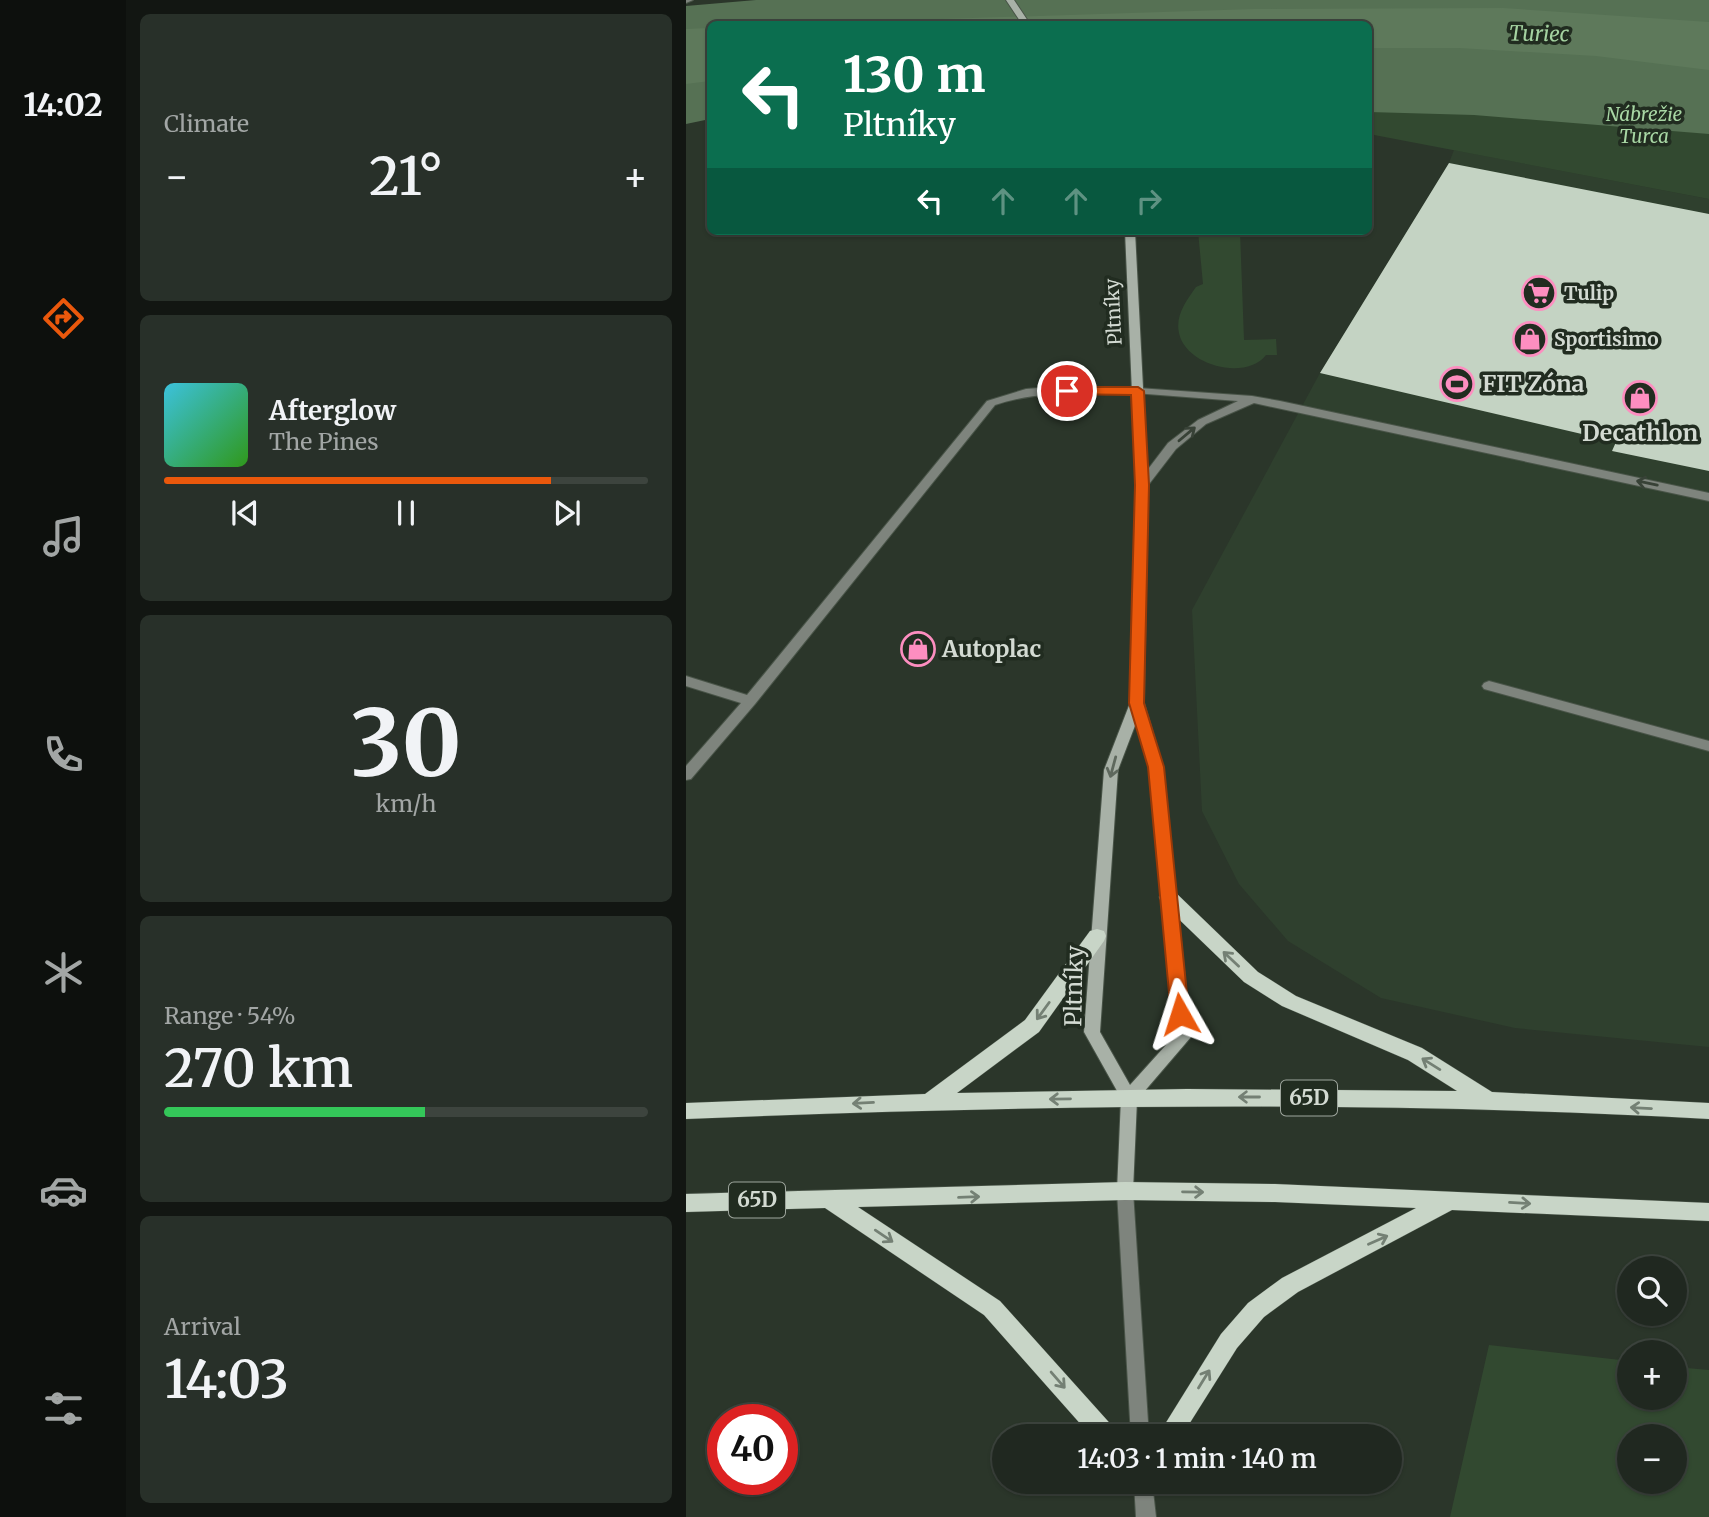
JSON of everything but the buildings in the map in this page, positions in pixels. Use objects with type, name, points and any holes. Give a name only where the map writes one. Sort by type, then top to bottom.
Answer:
[{"type":"main road","points":[[1168,897],[1251,977],[1289,1002],[1415,1054],[1488,1100]]},
{"type":"main road","points":[[932,1100],[1032,1026],[1097,936]]},
{"type":"main road","name":"65D","points":[[686,1111],[932,1100],[1129,1098],[1488,1100],[1709,1111]]},
{"type":"main road","name":"65D","points":[[686,1203],[1125,1191],[1451,1200],[1709,1212]]},
{"type":"main road","points":[[827,1198],[992,1308],[1095,1424]]},
{"type":"main road","points":[[1176,1424],[1228,1341],[1256,1310],[1314,1271],[1391,1234],[1451,1200]]},
{"type":"street","points":[[1010,0],[1024,21]]},
{"type":"street","name":"Pltníky","points":[[1130,235],[1142,485],[1137,703],[1156,767],[1183,1037],[1129,1098],[1092,1032],[1111,770],[1137,703]]},
{"type":"street","points":[[686,775],[750,701],[991,403],[1011,394],[1043,391],[1138,391],[1252,399],[1709,497]]},
{"type":"street","points":[[1142,485],[1172,446],[1202,422],[1252,399]]},
{"type":"street","points":[[686,681],[750,701]]},
{"type":"street","points":[[1489,686],[1709,746]]},
{"type":"street","points":[[1129,1098],[1125,1191],[1139,1424]]},
{"type":"street","points":[[1144,1494],[1146,1517]]},
{"type":"shaded area","points":[[1454,150],[1709,199],[1709,1047],[1515,1028],[1381,998],[1288,941],[1239,884],[1202,811],[1192,610],[1320,373],[1449,163]]},
{"type":"green space","points":[[756,0],[1709,0],[1709,134],[1474,115],[1372,112],[1372,21],[707,21],[707,120],[686,124],[686,6]]},
{"type":"green space","name":"Nábrežie Turca","points":[[1372,48],[1709,70],[1709,199],[1372,135]]},
{"type":"green space","points":[[1198,235],[1240,235],[1244,340],[1276,339],[1277,355],[1266,355],[1257,363],[1232,368],[1204,361],[1193,354],[1184,344],[1178,326],[1186,303],[1196,287],[1203,284]]},
{"type":"green space","points":[[1489,1345],[1617,1360],[1617,1410],[1687,1410],[1687,1368],[1709,1370],[1709,1517],[1450,1517]]},
{"type":"water","name":"Turiec","points":[[1503,8],[1709,22],[1709,70],[1596,56],[1459,48],[1372,48],[1372,21],[880,21],[1254,9]]},
{"type":"water","points":[[707,28],[707,81],[686,84],[686,29]]},
{"type":"place","name":"Tulip","points":[[1539,293]]},
{"type":"place","name":"Sportisimo","points":[[1530,339]]},
{"type":"place","name":"FIT Zóna","points":[[1457,384]]},
{"type":"place","name":"Decathlon","points":[[1640,398]]},
{"type":"place","name":"Autoplac","points":[[918,649]]},
{"type":"route","points":[[1067,391],[1138,391],[1142,485],[1137,703],[1156,767],[1180,1014]]}]
